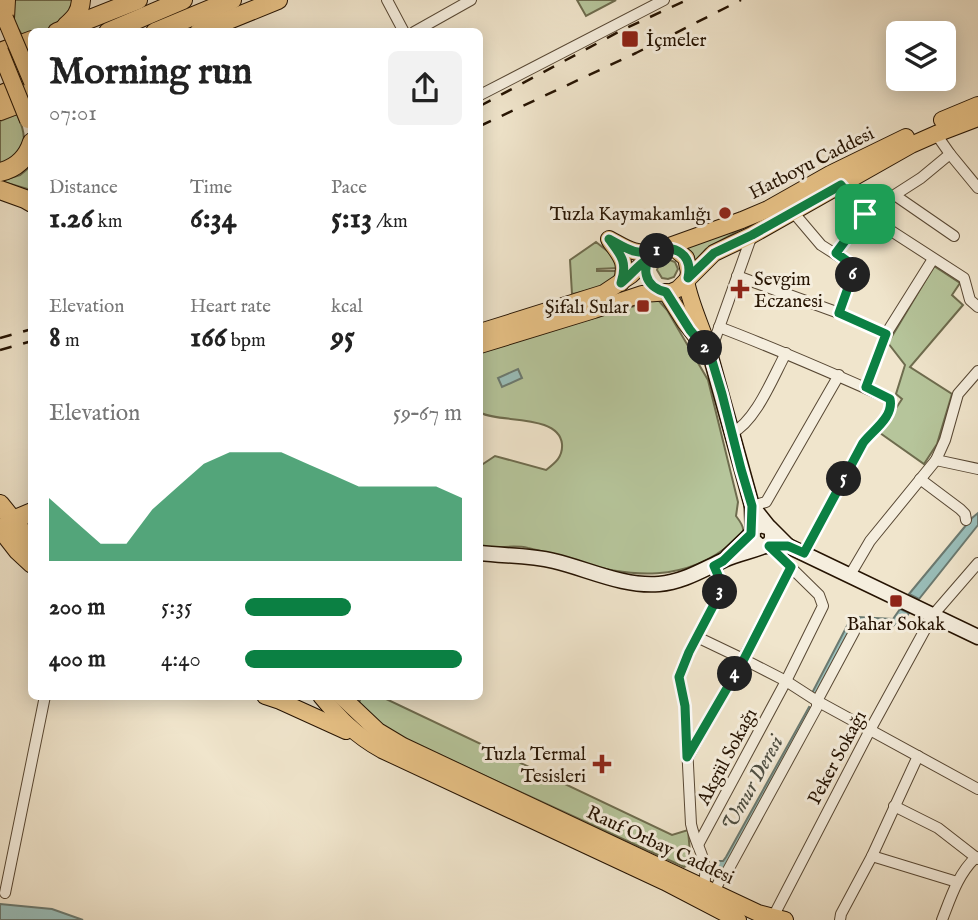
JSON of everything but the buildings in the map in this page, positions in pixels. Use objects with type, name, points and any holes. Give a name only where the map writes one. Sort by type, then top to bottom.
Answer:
[{"type":"highway","points":[[63,28],[76,17],[81,0]]},
{"type":"highway","points":[[67,28],[138,0]]},
{"type":"highway","points":[[117,28],[183,0]]},
{"type":"highway","points":[[165,28],[232,0]]},
{"type":"highway","points":[[209,28],[278,0]]},
{"type":"highway","points":[[0,51],[28,41]]},
{"type":"highway","points":[[0,77],[28,66]]},
{"type":"highway","points":[[0,94],[28,84]]},
{"type":"highway","points":[[0,111],[28,100]]},
{"type":"highway","points":[[0,172],[23,159],[28,150]]},
{"type":"highway","points":[[0,190],[28,201]]},
{"type":"highway","points":[[0,496],[28,504]]},
{"type":"highway","points":[[0,504],[28,557]]},
{"type":"highway","points":[[14,533],[28,517]]},
{"type":"main road","points":[[4,8],[28,71]]},
{"type":"main road","points":[[0,51],[28,121]]},
{"type":"main road","name":"Hatboyu Caddesi","points":[[655,253],[768,209],[830,174],[978,105]]},
{"type":"main road","name":"Hatboyu Caddesi","points":[[687,280],[714,253],[752,235],[902,150],[978,118]]},
{"type":"main road","points":[[621,283],[625,272],[623,261],[609,239],[636,253],[675,249],[686,258],[690,300],[702,326],[710,354]]},
{"type":"main road","points":[[483,329],[597,296],[621,283],[655,253]]},
{"type":"main road","points":[[655,253],[646,272],[648,279],[657,289],[665,292],[710,354]]},
{"type":"main road","points":[[483,344],[642,294],[678,289],[687,280]]},
{"type":"main road","points":[[276,700],[359,737]]},
{"type":"main road","name":"Rauf Orbay Caddesi","points":[[324,700],[359,737],[685,892],[738,920]]},
{"type":"main road","name":"Rauf Orbay Caddesi","points":[[354,703],[378,731],[403,746],[758,913],[779,918]]},
{"type":"street","points":[[387,0],[402,28]]},
{"type":"street","points":[[421,28],[471,0]]},
{"type":"street","points":[[483,93],[660,1]]},
{"type":"street","points":[[936,134],[978,188]]},
{"type":"street","points":[[836,253],[865,214],[896,196],[950,154]]},
{"type":"street","points":[[841,185],[865,214],[964,278],[970,300],[978,307]]},
{"type":"street","points":[[896,196],[954,236]]},
{"type":"street","points":[[793,212],[821,245],[854,266],[839,313]]},
{"type":"street","points":[[752,235],[710,354],[752,506],[751,534],[755,543],[788,546]]},
{"type":"street","points":[[866,387],[886,334],[933,259]]},
{"type":"street","points":[[737,275],[839,313],[886,334]]},
{"type":"street","points":[[719,327],[839,375],[892,402],[881,426],[863,443],[804,553]]},
{"type":"street","points":[[732,433],[741,429],[750,419],[786,353]]},
{"type":"street","points":[[850,575],[870,541],[936,460],[945,440],[958,394],[978,371]]},
{"type":"street","points":[[752,506],[766,502],[839,375]]},
{"type":"street","points":[[936,460],[978,469]]},
{"type":"street","points":[[920,479],[960,509],[966,520]]},
{"type":"street","points":[[483,553],[541,558],[602,575],[658,584],[681,579],[769,544],[773,533],[752,506]]},
{"type":"street","points":[[718,563],[758,526],[765,526],[788,546],[978,637]]},
{"type":"street","name":"Akgül Sokağı","points":[[698,845],[823,606],[819,595],[766,546]]},
{"type":"street","points":[[483,560],[499,555]]},
{"type":"street","points":[[709,890],[704,859],[691,824],[685,706],[679,677],[721,588],[718,563]]},
{"type":"street","name":"Peker Sokağı","points":[[779,918],[870,730],[933,615],[978,563]]},
{"type":"street","points":[[687,757],[744,659],[791,567]]},
{"type":"street","points":[[709,890],[727,872],[817,707],[817,701],[854,632]]},
{"type":"street","points":[[697,637],[786,681],[817,701],[978,789]]},
{"type":"street","points":[[5,893],[45,700]]},
{"type":"street","points":[[840,920],[918,756]]},
{"type":"street","points":[[894,806],[938,828],[977,858],[966,867],[942,920]]},
{"type":"street","points":[[872,856],[957,883]]},
{"type":"green space","points":[[8,0],[75,0],[65,20],[54,27],[28,28],[28,36],[15,30]]},
{"type":"green space","points":[[577,0],[616,0],[586,16]]},
{"type":"green space","points":[[17,114],[23,132],[23,145],[15,155],[0,165],[0,121]]},
{"type":"green space","points":[[28,168],[28,189],[0,181],[20,175]]},
{"type":"green space","points":[[743,228],[706,249],[695,262],[687,247]]},
{"type":"green space","points":[[596,242],[611,254],[619,268],[597,271],[618,271],[604,285],[572,294],[570,260]]},
{"type":"green space","points":[[667,259],[675,262],[678,269],[674,277],[668,279],[662,278],[657,270],[660,262]]},
{"type":"green space","points":[[934,266],[960,283],[952,295],[963,305],[910,367],[952,394],[937,444],[924,464],[880,433],[902,399],[896,394],[905,365],[888,343]]},
{"type":"green space","points":[[659,301],[708,380],[738,502],[736,516],[742,524],[742,533],[715,555],[696,565],[657,573],[616,571],[522,547],[483,548],[483,464],[495,456],[546,470],[560,456],[562,444],[558,434],[551,428],[483,414],[483,350]]},
{"type":"green space","points":[[360,700],[388,700],[672,835],[688,830],[691,864],[684,867],[385,730],[358,706]]},
{"type":"water","points":[[518,369],[522,378],[502,387],[498,378]]},
{"type":"water","points":[[978,513],[978,525],[919,599],[909,594],[972,518]]},
{"type":"water","points":[[900,609],[909,613],[900,623],[855,626],[818,696],[812,693],[848,624],[858,617],[893,619]]},
{"type":"water","points":[[809,707],[815,710],[724,870],[712,871],[713,861],[723,861],[726,857]]},
{"type":"water","points":[[0,904],[52,909],[83,920],[0,920]]},
{"type":"railway","points":[[483,104],[624,29],[687,0]]},
{"type":"railway","points":[[483,125],[741,0]]},
{"type":"railway","points":[[0,338],[28,330]]},
{"type":"railway","points":[[0,350],[28,342]]},
{"type":"place","name":"İçmeler","points":[[630,39]]},
{"type":"place","name":"Tuzla Kaymakamlığı","points":[[725,213]]},
{"type":"place","name":"Sevgim Eczanesi","points":[[740,289]]},
{"type":"place","name":"Şifalı Sular","points":[[643,306]]},
{"type":"place","name":"Bahar Sokak","points":[[896,601]]},
{"type":"place","name":"Tuzla Termal Tesisleri","points":[[602,764]]},
{"type":"route","points":[[865,214],[836,253],[854,266],[839,313],[886,334],[866,387],[890,399],[891,407],[881,426],[863,443],[804,553],[788,546],[769,546],[791,567],[744,659],[687,757],[685,706],[679,677],[720,593],[721,583],[714,566],[723,561],[751,534],[752,506],[710,354],[690,330],[666,292],[651,285],[648,279],[646,265],[656,251],[636,253],[609,239],[620,254],[625,267],[621,283],[656,251],[668,248],[675,249],[686,258],[688,278],[714,253],[841,185],[865,214]]},
{"type":"water label","name":"Umur Deresi","points":[[752,783]]}]
